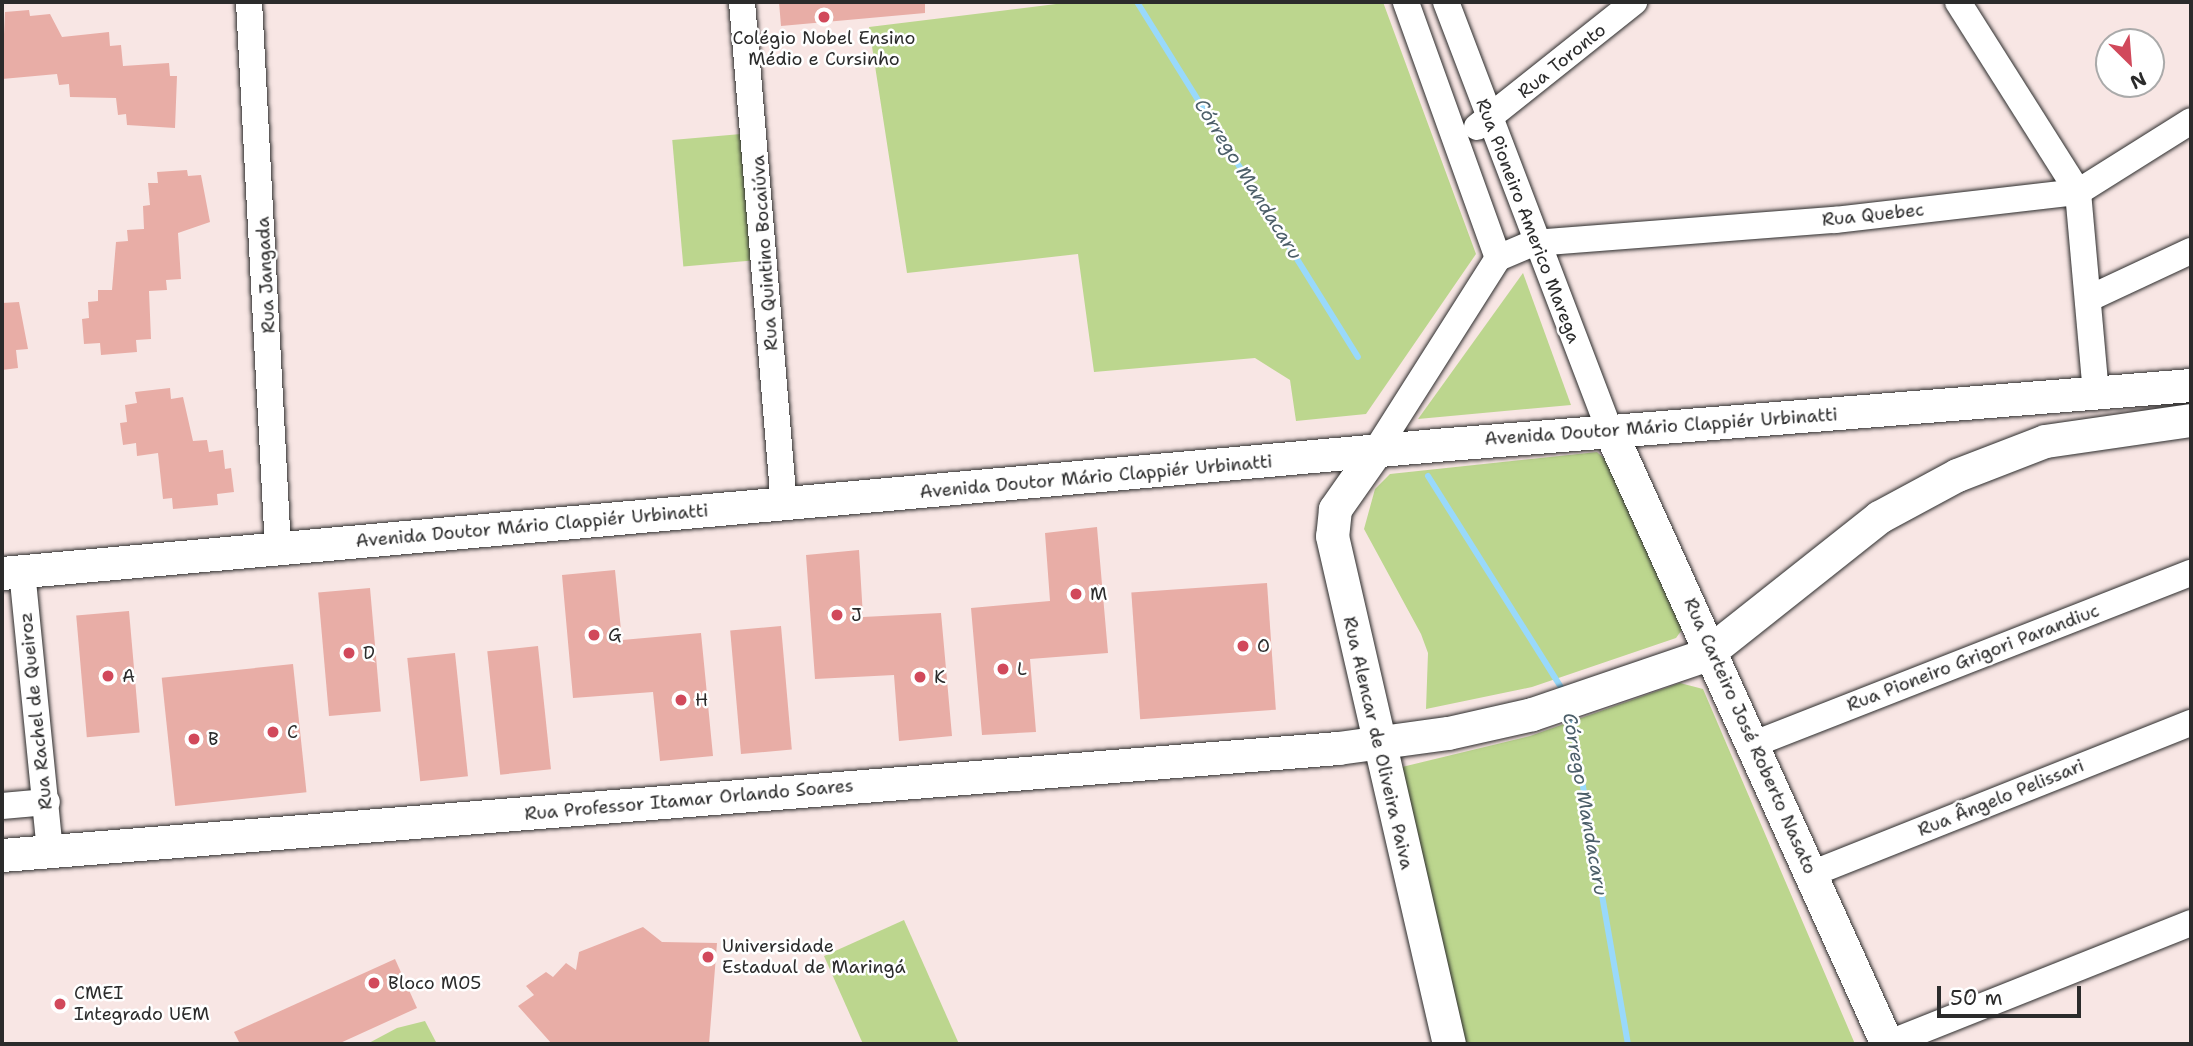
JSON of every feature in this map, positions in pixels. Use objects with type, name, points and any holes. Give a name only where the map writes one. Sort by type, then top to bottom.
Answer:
[{"type":"main road","name":"Avenida Doutor Mário Clappiér Urbinatti","points":[[12,572],[1610,430],[2191,385]]},
{"type":"main road","points":[[1375,745],[1532,714],[1603,693],[1713,649],[1879,517],[1957,475],[2045,441],[2191,420]]},
{"type":"main road","name":"Rua Carteiro José Roberto Nasato","points":[[1610,430],[1713,649],[1887,1044]]},
{"type":"main road","name":"Rua Alencar de Oliveira Paiva","points":[[1375,452],[1335,509],[1332,537],[1375,745],[1449,1044]]},
{"type":"main road","name":"Rua Professor Itamar Orlando Soares","points":[[2,855],[1375,745]]},
{"type":"street","name":"Rua Jangada","points":[[249,2],[278,548]]},
{"type":"street","name":"Rua Quintino Bocaiúva","points":[[742,2],[784,505]]},
{"type":"street","points":[[1375,452],[1498,258],[1406,2]]},
{"type":"street","name":"Rua Toronto","points":[[1456,138],[1489,120],[1634,2]]},
{"type":"street","points":[[1958,2],[2078,192],[2090,299],[2096,394]]},
{"type":"street","name":"Rua Pioneiro Americo Marega","points":[[1448,6],[1534,243],[1610,430]]},
{"type":"street","name":"Rua Quebec","points":[[1498,258],[1534,243],[1835,220],[2078,192],[2191,121]]},
{"type":"street","points":[[2090,299],[2191,251]]},
{"type":"street","name":"Rua Rachel de Queiroz","points":[[12,572],[47,802],[50,851]]},
{"type":"street","name":"Rua Pioneiro Grigori Parandiuc","points":[[1754,744],[2191,573]]},
{"type":"street","name":"Rua Ângelo Pelissari","points":[[1811,874],[2191,723]]},
{"type":"street","points":[[2,806],[47,802]]},
{"type":"street","points":[[1887,1044],[2191,923]]},
{"type":"green space","points":[[1072,2],[1383,2],[1476,254],[1366,414],[1296,421],[1290,380],[1255,358],[1094,372],[1078,254],[907,273],[869,27]]},
{"type":"green space","points":[[741,134],[752,261],[683,267],[672,140]]},
{"type":"green space","points":[[1523,273],[1571,405],[1418,419]]},
{"type":"green space","points":[[1597,452],[1609,463],[1684,627],[1676,638],[1532,687],[1426,709],[1428,653],[1421,634],[1364,529],[1375,489],[1390,474]]},
{"type":"green space","points":[[1680,683],[1703,689],[1855,1044],[1464,1044],[1402,767],[1530,736]]},
{"type":"green space","points":[[904,920],[959,1044],[863,1044],[824,956]]},
{"type":"green space","points":[[425,1021],[437,1044],[367,1044],[397,1028]]},
{"type":"building","points":[[779,2],[925,2],[925,13],[781,26]]},
{"type":"building","points":[[29,10],[30,16],[50,14],[62,37],[109,32],[110,46],[121,45],[123,66],[169,63],[170,76],[177,76],[175,128],[127,125],[126,114],[118,115],[116,98],[70,97],[69,84],[59,85],[57,74],[2,79],[5,12]]},
{"type":"building","points":[[187,170],[188,176],[201,175],[210,222],[178,233],[181,279],[166,280],[167,290],[149,291],[151,339],[136,340],[137,352],[101,355],[100,343],[84,344],[82,319],[89,318],[88,302],[98,301],[98,290],[112,290],[116,242],[128,241],[127,230],[144,229],[143,206],[150,205],[148,183],[158,183],[157,172]]},
{"type":"building","points":[[19,302],[28,349],[16,350],[18,368],[2,370],[2,303]]},
{"type":"building","points":[[170,388],[171,399],[183,397],[193,441],[207,440],[209,452],[223,450],[225,469],[231,468],[234,492],[217,494],[218,505],[173,509],[172,498],[163,499],[158,453],[137,456],[136,443],[123,445],[120,423],[127,422],[125,405],[137,403],[135,392]]},
{"type":"building","points":[[1097,527],[1108,653],[1030,659],[1036,732],[982,735],[971,608],[1050,601],[1045,533]]},
{"type":"building","points":[[859,550],[863,617],[941,613],[952,736],[899,741],[894,675],[815,679],[806,555]]},
{"type":"building","points":[[615,570],[622,640],[701,633],[713,756],[660,761],[653,692],[573,698],[562,575]]},
{"type":"building","points":[[1267,583],[1276,710],[1140,719],[1131,592]]},
{"type":"building","name":"D","points":[[370,588],[381,712],[329,716],[318,593]]},
{"type":"building","name":"A","points":[[129,611],[140,733],[87,737],[76,616]]},
{"type":"building","points":[[781,626],[792,750],[741,754],[730,630]]},
{"type":"building","points":[[538,646],[551,769],[500,775],[487,651]]},
{"type":"building","points":[[455,653],[468,776],[420,781],[407,658]]},
{"type":"building","points":[[293,664],[306,792],[175,806],[162,678]]},
{"type":"building","points":[[643,927],[662,942],[717,943],[709,1044],[552,1044],[518,1006],[534,995],[526,986],[546,972],[553,977],[566,963],[576,970],[579,952]]},
{"type":"building","name":"Bloco M05","points":[[395,959],[417,1008],[338,1044],[240,1044],[234,1032]]},
{"type":"waterway","name":"Córrego Mandacaru","points":[[1137,2],[1358,357]]},
{"type":"waterway","name":"Córrego Mandacaru","points":[[1428,476],[1564,692]]},
{"type":"waterway","name":"Córrego Mandacaru","points":[[1570,712],[1628,1044]]},
{"type":"place","name":"Colégio Nobel Ensino Médio e Cursinho","points":[[824,17]]},
{"type":"place","name":"M","points":[[1076,594]]},
{"type":"place","name":"J","points":[[837,615]]},
{"type":"place","name":"G","points":[[594,635]]},
{"type":"place","name":"O","points":[[1243,646]]},
{"type":"place","name":"D","points":[[349,653]]},
{"type":"place","name":"L","points":[[1003,669]]},
{"type":"place","name":"A","points":[[108,676]]},
{"type":"place","name":"K","points":[[920,677]]},
{"type":"place","name":"H","points":[[681,700]]},
{"type":"place","name":"C","points":[[273,732]]},
{"type":"place","name":"B","points":[[194,739]]},
{"type":"place","name":"Universidade Estadual de Maringá","points":[[708,957]]},
{"type":"place","name":"Bloco M05","points":[[374,983]]},
{"type":"place","name":"CMEI Integrado UEM","points":[[60,1004]]}]
